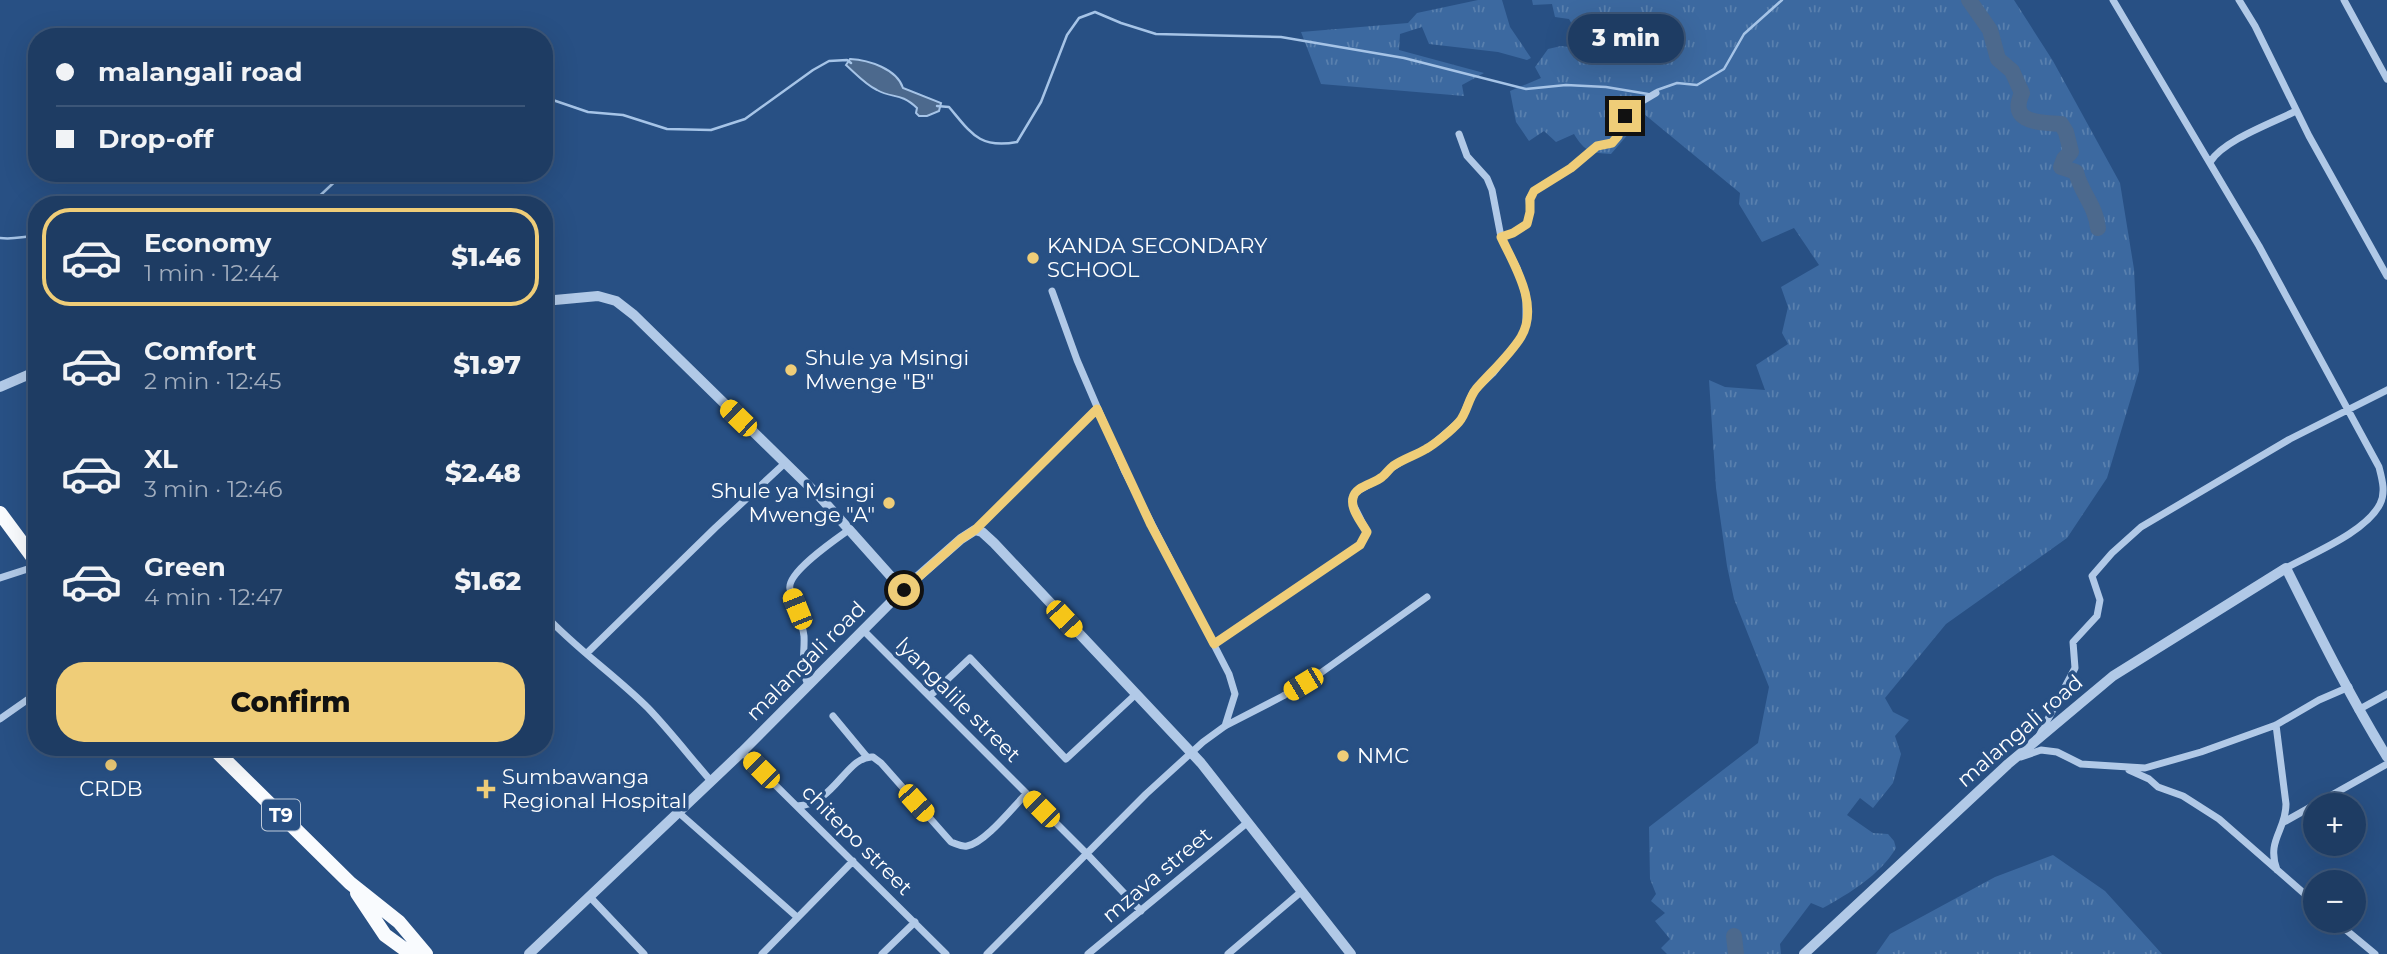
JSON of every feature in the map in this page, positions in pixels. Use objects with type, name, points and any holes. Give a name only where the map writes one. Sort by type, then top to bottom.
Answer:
[{"type":"highway","points":[[0,513],[28,552]]},
{"type":"highway","name":"T9","points":[[221,756],[350,883],[396,918],[426,954]]},
{"type":"highway","name":"T9","points":[[350,883],[383,932],[411,954]]},
{"type":"highway","points":[[383,932],[388,923],[396,918]]},
{"type":"highway","points":[[396,944],[407,931]]},
{"type":"street","points":[[2113,0],[2281,285],[2379,467],[2384,484],[2381,503],[2368,520],[2286,568],[2358,710],[2387,757]]},
{"type":"street","points":[[2239,0],[2255,26],[2296,111],[2387,276]]},
{"type":"street","points":[[2344,0],[2385,67],[2387,79]]},
{"type":"street","points":[[1501,237],[1527,224],[1530,199],[1534,191],[1571,168],[1597,146],[1612,143],[1618,136],[1629,109],[1656,93]]},
{"type":"street","points":[[2210,162],[2228,146],[2296,111]]},
{"type":"street","points":[[1214,644],[1360,545],[1367,532],[1353,504],[1352,499],[1356,492],[1381,478],[1392,467],[1430,447],[1455,426],[1464,415],[1473,392],[1493,373],[1522,336],[1526,324],[1526,298],[1517,268],[1501,237],[1487,178],[1467,156],[1459,134]]},
{"type":"street","points":[[1052,291],[1097,409],[1142,506],[1229,674],[1235,694],[1225,726]]},
{"type":"street","points":[[553,300],[598,296],[615,301],[634,315],[850,529],[904,590]]},
{"type":"street","points":[[0,387],[28,375]]},
{"type":"street","points":[[2035,743],[2075,667],[2073,642],[2097,616],[2100,600],[2092,576],[2112,552],[2141,527],[2169,510],[2290,439],[2387,390]]},
{"type":"street","points":[[1097,409],[975,530],[994,542],[1190,753],[1248,822],[1351,954]]},
{"type":"street","points":[[587,653],[785,463]]},
{"type":"street","points":[[808,684],[804,672],[802,621],[789,581],[796,571],[850,529]]},
{"type":"street","name":"malangali road","points":[[529,954],[742,752],[904,590],[961,539],[975,530]]},
{"type":"street","points":[[0,578],[28,568]]},
{"type":"street","name":"malangali road","points":[[1804,954],[2008,764],[2113,676],[2286,568]]},
{"type":"street","points":[[987,954],[1086,853],[1190,753],[1225,726],[1322,673],[1427,597]]},
{"type":"street","points":[[553,624],[648,709],[711,781]]},
{"type":"street","name":"lyangalile street","points":[[864,631],[1141,911]]},
{"type":"street","points":[[930,696],[970,658],[1066,759],[1135,695]]},
{"type":"street","points":[[2008,764],[2028,753],[2041,750],[2057,751],[2081,765],[2145,768],[2201,752],[2276,725],[2348,687]]},
{"type":"street","points":[[2358,710],[2387,694]]},
{"type":"street","points":[[0,719],[28,699]]},
{"type":"street","points":[[833,716],[867,757]]},
{"type":"street","points":[[2276,725],[2286,804],[2283,822],[2274,839],[2277,870]]},
{"type":"street","name":"chitepo street","points":[[742,752],[946,954]]},
{"type":"street","points":[[797,806],[816,803],[860,760],[873,757],[951,842],[962,846],[971,845],[981,839],[1026,794]]},
{"type":"street","points":[[2283,822],[2387,764]]},
{"type":"street","points":[[2122,766],[2149,779],[2158,787],[2183,796],[2202,807],[2303,893]]},
{"type":"street","points":[[678,812],[797,917]]},
{"type":"street","name":"mzava street","points":[[1088,954],[1248,822]]},
{"type":"street","points":[[762,954],[853,861]]},
{"type":"street","points":[[1228,954],[1302,891]]},
{"type":"street","points":[[590,897],[644,954]]},
{"type":"street","points":[[882,954],[915,922]]},
{"type":"street","points":[[2350,933],[2375,954]]},
{"type":"green space","points":[[1478,0],[1502,0],[1510,27],[1531,58],[1527,60],[1498,52],[1429,44],[1422,27],[1400,34],[1399,50],[1484,73],[1462,85],[1464,96],[1321,84],[1301,32],[1408,23],[1417,13]]},
{"type":"green space","points":[[1532,0],[2014,0],[2053,61],[2120,183],[2134,269],[2139,371],[2107,478],[2067,538],[1946,624],[1885,698],[1893,712],[1909,720],[1895,736],[1901,754],[1893,783],[1873,808],[1860,798],[1847,815],[1873,833],[1888,834],[1896,848],[1882,867],[1854,890],[1823,908],[1811,903],[1780,944],[1781,954],[1667,954],[1661,948],[1670,939],[1655,921],[1665,913],[1651,901],[1656,894],[1650,879],[1649,827],[1758,743],[1769,687],[1734,599],[1727,566],[1716,488],[1709,380],[1725,387],[1765,390],[1756,365],[1788,344],[1782,333],[1788,307],[1781,287],[1819,265],[1794,228],[1762,242],[1739,204],[1740,193],[1638,109],[1625,121],[1630,132],[1611,154],[1589,150],[1574,134],[1556,142],[1544,131],[1529,141],[1516,122],[1510,91],[1541,78],[1535,67],[1548,49],[1561,46],[1575,48],[1576,40],[1569,19],[1555,17],[1552,4],[1533,5]]},
{"type":"green space","points":[[2053,855],[2105,891],[2162,954],[1876,954],[1890,934],[1995,877]]},
{"type":"shaded area","points":[[850,59],[865,61],[889,71],[900,81],[903,88],[941,103],[939,111],[919,116],[916,113],[917,108],[906,100],[883,93],[865,82],[846,65]]},
{"type":"waterway","points":[[1657,90],[1677,83],[1697,85],[1724,69],[1744,34],[1782,0]]},
{"type":"waterway","points":[[1969,0],[1990,30],[1998,59],[2012,71],[2022,93],[2019,111],[2028,119],[2061,124],[2066,132],[2071,152],[2061,167],[2076,172],[2098,228]]},
{"type":"waterway","points":[[937,106],[949,107],[970,131],[985,141],[1004,144],[1017,142],[1041,102],[1067,35],[1079,18],[1095,12],[1156,34],[1281,37],[1404,58],[1526,89],[1566,85],[1606,87],[1648,94]]},
{"type":"waterway","points":[[553,100],[588,112],[623,115],[667,129],[711,130],[745,119],[829,61],[847,60],[851,63]]},
{"type":"waterway","points":[[320,196],[334,182]]},
{"type":"waterway","points":[[0,238],[28,237]]},
{"type":"waterway","points":[[1734,936],[1736,954]]},
{"type":"place","name":"KANDA SECONDARY SCHOOL","points":[[1033,258]]},
{"type":"place","name":"Shule ya Msingi Mwenge \"B\"","points":[[791,370]]},
{"type":"place","name":"Shule ya Msingi Mwenge \"A\"","points":[[889,503]]},
{"type":"place","name":"NMC","points":[[1343,756]]},
{"type":"place","name":"CRDB","points":[[111,765]]},
{"type":"place","name":"Sumbawanga Regional Hospital","points":[[486,789]]},
{"type":"route","points":[[904,590],[961,539],[975,530],[1097,409],[1151,525],[1214,644],[1360,545],[1367,532],[1353,504],[1352,499],[1356,492],[1381,478],[1392,467],[1430,447],[1461,420],[1473,392],[1493,373],[1522,336],[1526,324],[1526,298],[1522,283],[1501,237],[1527,224],[1530,199],[1534,191],[1571,168],[1600,144],[1612,143],[1618,136],[1625,116]]}]
